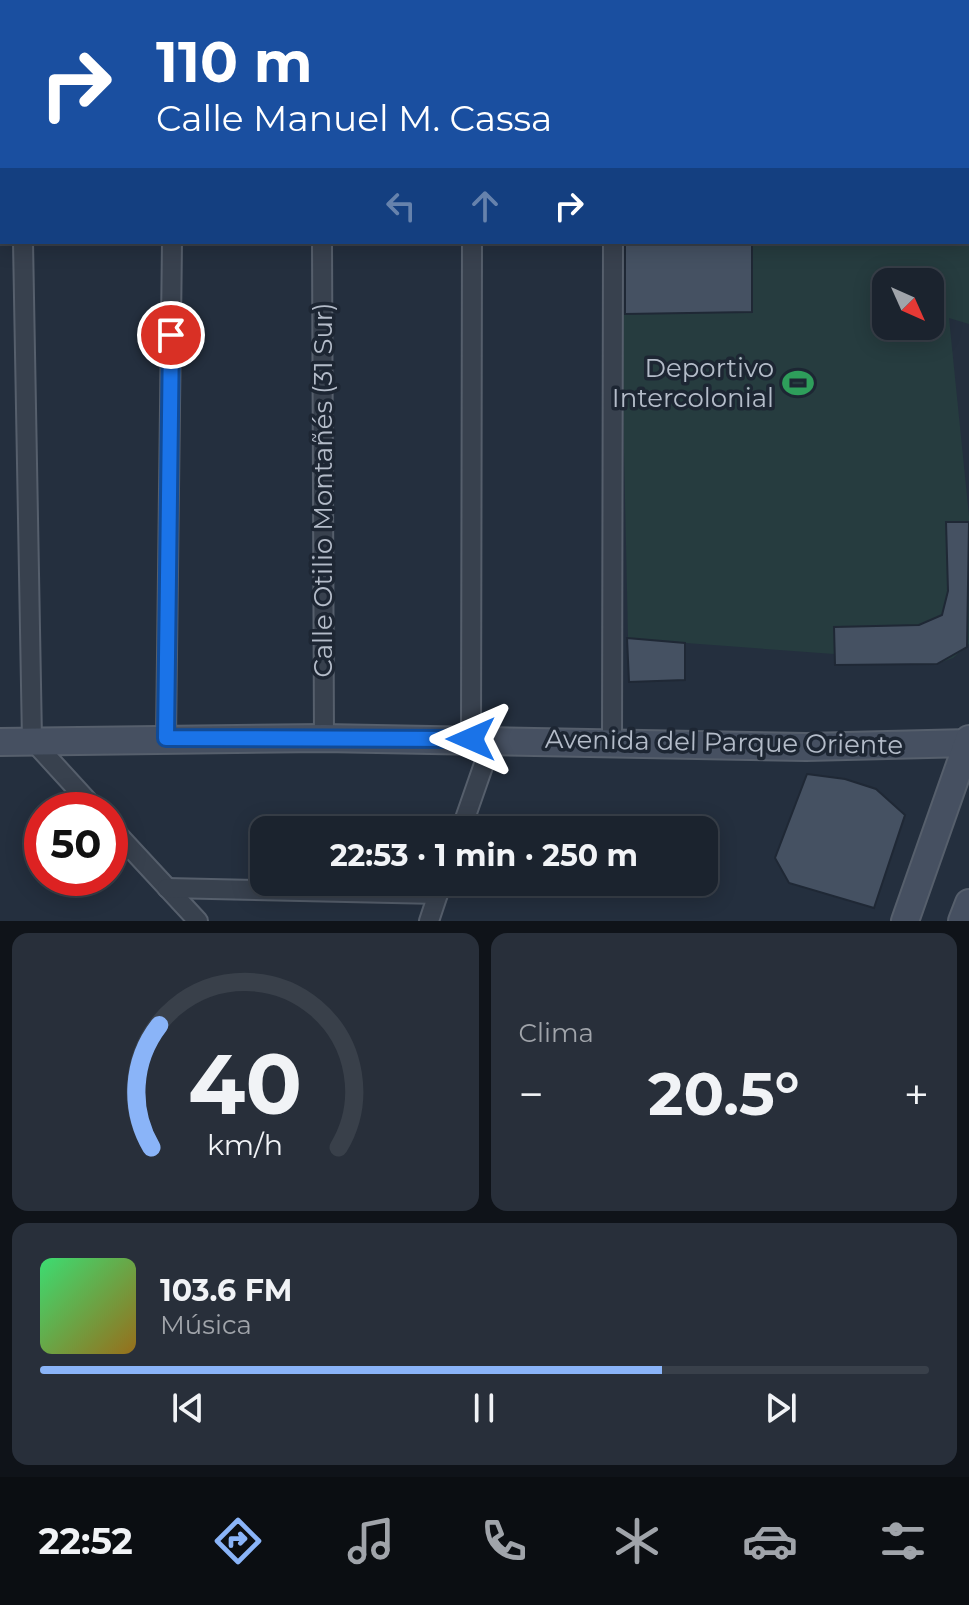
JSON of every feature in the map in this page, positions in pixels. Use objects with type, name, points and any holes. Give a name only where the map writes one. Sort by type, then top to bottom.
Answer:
[{"type":"main road","name":"Avenida del Parque Oriente","points":[[0,742],[324,738],[806,747],[968,742]]},
{"type":"main road","points":[[905,921],[968,742]]},
{"type":"main road","points":[[962,921],[969,903]]},
{"type":"street","points":[[23,244],[32,740],[80,792]]},
{"type":"street","points":[[166,738],[172,244]]},
{"type":"street","name":"Calle Otilio Montañés (31 Sur)","points":[[322,244],[324,738]]},
{"type":"street","points":[[464,816],[482,739],[472,244]]},
{"type":"street","points":[[612,744],[613,244]]},
{"type":"street","points":[[128,846],[198,921]]},
{"type":"street","points":[[167,888],[250,888]]},
{"type":"street","points":[[429,921],[437,896]]},
{"type":"green space","name":"Deportivo Intercolonial","points":[[752,244],[969,244],[969,324],[949,318],[969,516],[969,644],[953,658],[937,664],[835,665],[834,654],[686,643],[685,680],[629,682],[621,314],[752,312]]},
{"type":"building","points":[[625,244],[752,244],[752,312],[625,314]]},
{"type":"building","points":[[946,522],[969,522],[967,647],[937,664],[835,665],[834,627],[919,625],[942,615],[948,591]]},
{"type":"building","points":[[627,638],[685,643],[685,680],[629,682]]},
{"type":"building","points":[[807,774],[845,779],[876,789],[905,815],[874,908],[789,883],[775,858]]},
{"type":"place","name":"Deportivo Intercolonial","points":[[798,383]]},
{"type":"route","points":[[171,335],[166,738],[471,739]]}]
